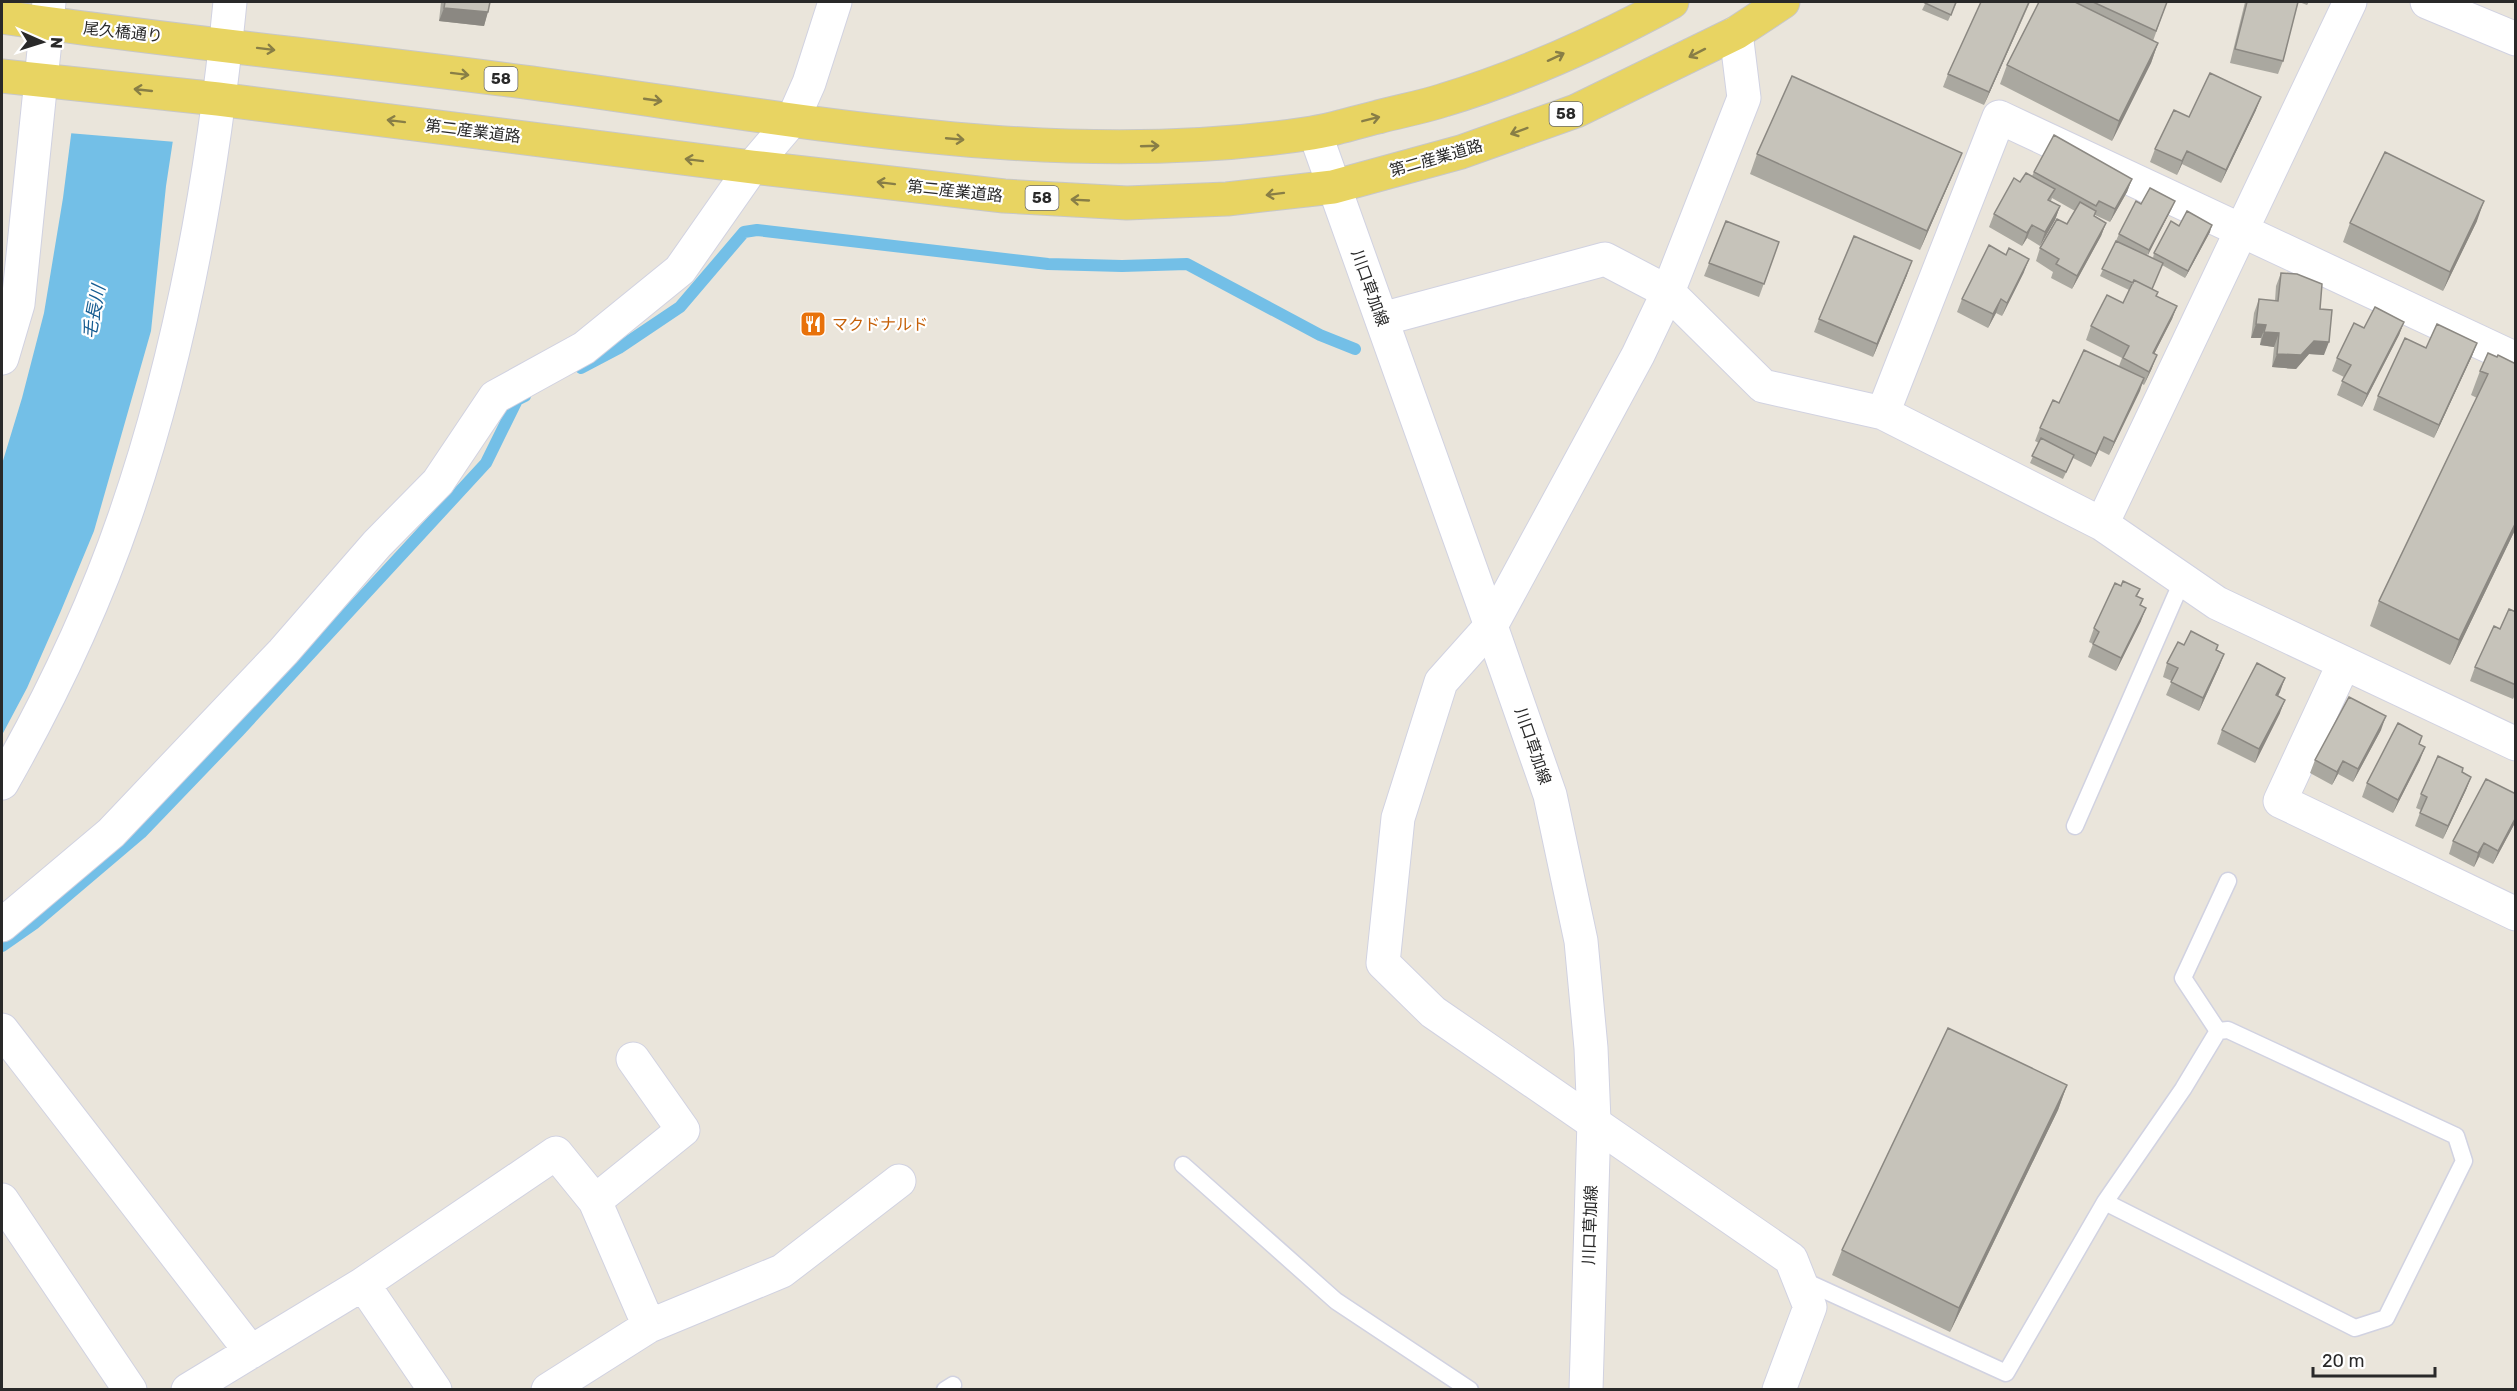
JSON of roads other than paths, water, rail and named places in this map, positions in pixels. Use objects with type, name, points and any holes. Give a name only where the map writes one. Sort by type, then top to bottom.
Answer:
[{"type":"main road","name":"58","points":[[217,43],[942,138],[1013,144],[1092,146],[1222,143],[1315,133],[1445,100],[1536,66],[1672,2]]},
{"type":"main road","name":"第二産業道路","points":[[210,98],[752,167],[1004,196],[1127,203],[1227,199],[1333,187],[1461,152],[1576,111],[1736,33],[1783,2]]},
{"type":"main road","name":"尾久橋通り","points":[[2,17],[52,17],[217,43]]},
{"type":"main road","name":"58","points":[[2,76],[210,98]]},
{"type":"street","points":[[2,783],[37,722],[87,613],[125,516],[165,385],[186,296],[217,43],[230,2]]},
{"type":"street","points":[[2,925],[111,833],[283,652],[377,544],[438,482],[495,397],[584,348],[680,270],[752,167],[793,119],[809,83],[835,2]]},
{"type":"street","points":[[2102,524],[2350,2]]},
{"type":"street","points":[[2427,2],[2516,39]]},
{"type":"street","points":[[2,358],[18,304],[47,80],[52,17]]},
{"type":"street","points":[[1736,33],[1743,98],[1668,292],[1638,355],[1491,626],[1441,682],[1398,818],[1383,963],[1433,1012],[1791,1259],[1810,1307],[1779,1389]]},
{"type":"street","points":[[1883,413],[1999,117],[2516,359]]},
{"type":"street","name":"川口草加線","points":[[1315,133],[1550,795],[1581,941],[1591,1048],[1594,1121],[1586,1389]]},
{"type":"street","points":[[1382,319],[1605,259],[1668,292],[1763,386],[1883,413],[2102,524],[2217,603],[2516,744]]},
{"type":"street","points":[[2344,663],[2280,801],[2516,914]]},
{"type":"street","points":[[2,1029],[251,1352]]},
{"type":"street","points":[[595,1201],[683,1130],[633,1059]]},
{"type":"street","points":[[188,1389],[363,1284],[556,1153],[595,1201],[649,1326]]},
{"type":"street","points":[[548,1389],[649,1326],[782,1271],[900,1181]]},
{"type":"street","points":[[2,1200],[130,1389]]},
{"type":"street","points":[[363,1284],[435,1389]]},
{"type":"lane","points":[[2075,826],[2183,579]]},
{"type":"lane","points":[[2218,1031],[2183,978],[2228,881]]},
{"type":"lane","points":[[2105,1202],[2355,1328],[2386,1318],[2464,1161],[2456,1136],[2229,1030],[2218,1031]]},
{"type":"lane","points":[[1799,1278],[2006,1373],[2105,1202],[2184,1089],[2218,1031]]},
{"type":"lane","points":[[1184,1165],[1336,1301],[1470,1389]]},
{"type":"water","name":"毛長川","points":[[88,2],[194,2],[166,186],[151,331],[94,531],[27,688],[2,735],[2,464],[44,313],[63,198]]},
{"type":"waterway","points":[[581,368],[619,348],[680,307],[744,232],[757,230],[1048,264],[1122,266],[1187,264],[1320,335],[1355,349]]},
{"type":"waterway","points":[[2,946],[35,923],[141,833],[239,731],[486,463],[517,400],[525,396]]},
{"type":"place","name":"マクドナルド","points":[[813,324]]}]
